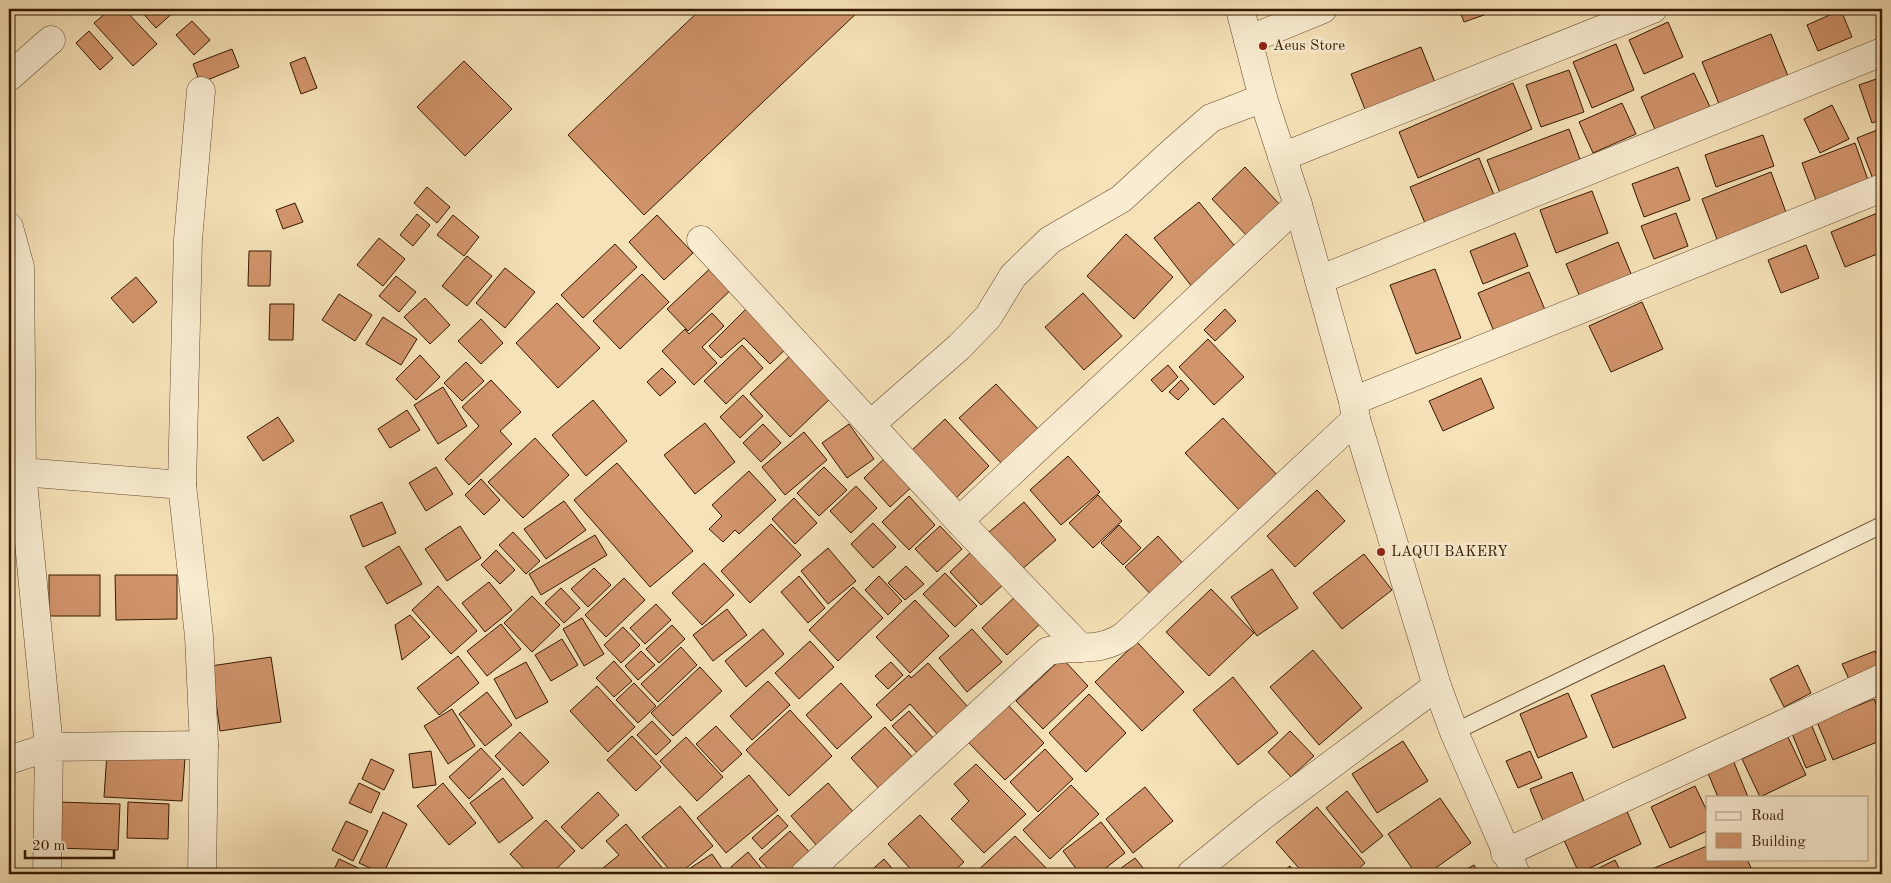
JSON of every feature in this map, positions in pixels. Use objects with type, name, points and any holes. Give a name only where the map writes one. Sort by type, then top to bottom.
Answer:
[{"type":"street","points":[[1240,9],[1263,98],[1298,205],[1354,410],[1436,686],[1511,863],[1882,678]]},
{"type":"street","points":[[1248,40],[1323,9]]},
{"type":"street","points":[[1282,157],[1653,9]]},
{"type":"street","points":[[9,77],[51,40]]},
{"type":"street","points":[[1319,280],[1882,52]]},
{"type":"street","points":[[201,91],[188,240],[182,484],[198,636],[204,745],[202,874]]},
{"type":"street","points":[[871,424],[960,347],[988,317],[1013,276],[1050,240],[1121,199],[1211,118],[1263,98]]},
{"type":"street","points":[[805,874],[1048,651],[1062,647],[1101,647],[1114,643],[1125,635],[1354,410],[1882,188]]},
{"type":"street","points":[[959,521],[1298,205]]},
{"type":"street","points":[[9,226],[20,267],[22,472],[49,747],[47,874]]},
{"type":"street","points":[[701,240],[959,521],[1081,648]]},
{"type":"street","points":[[22,472],[182,484]]},
{"type":"street","points":[[1191,874],[1266,814],[1436,686]]},
{"type":"street","points":[[9,760],[49,747],[204,745]]},
{"type":"lane","points":[[1454,732],[1882,525]]},
{"type":"building","points":[[111,9],[124,9],[157,44],[133,66],[94,23]]},
{"type":"building","points":[[139,9],[177,9],[156,28]]},
{"type":"building","points":[[701,9],[861,9],[644,215],[568,135]]},
{"type":"building","points":[[1459,9],[1501,9],[1464,22]]},
{"type":"building","points":[[1841,10],[1852,37],[1818,51],[1807,25]]},
{"type":"building","points":[[192,21],[210,40],[194,55],[176,35]]},
{"type":"building","points":[[1668,22],[1683,57],[1644,74],[1629,40]]},
{"type":"building","points":[[89,31],[113,58],[100,70],[76,43]]},
{"type":"building","points":[[1771,34],[1788,76],[1719,104],[1702,62]]},
{"type":"building","points":[[1616,44],[1634,90],[1592,108],[1573,62]]},
{"type":"building","points":[[1421,47],[1438,90],[1368,117],[1351,74]]},
{"type":"building","points":[[232,49],[239,67],[200,83],[193,64]]},
{"type":"building","points":[[305,57],[317,88],[301,94],[290,63]]},
{"type":"building","points":[[464,61],[512,109],[465,156],[417,107]]},
{"type":"building","points":[[1569,70],[1584,112],[1541,127],[1526,85]]},
{"type":"building","points":[[1694,73],[1711,109],[1657,134],[1641,97]]},
{"type":"building","points":[[1882,77],[1882,119],[1872,123],[1859,85]]},
{"type":"building","points":[[1513,83],[1532,129],[1418,178],[1399,132]]},
{"type":"building","points":[[1622,103],[1636,134],[1593,153],[1579,122]]},
{"type":"building","points":[[1832,105],[1849,139],[1820,153],[1804,119]]},
{"type":"building","points":[[1882,128],[1882,175],[1873,179],[1857,138]]},
{"type":"building","points":[[1569,129],[1581,162],[1500,193],[1487,160]]},
{"type":"building","points":[[1763,135],[1774,166],[1716,187],[1705,155]]},
{"type":"building","points":[[1855,143],[1869,183],[1817,203],[1802,163]]},
{"type":"building","points":[[1479,158],[1494,195],[1425,223],[1410,187]]},
{"type":"building","points":[[1245,167],[1282,207],[1249,238],[1212,199]]},
{"type":"building","points":[[1678,167],[1690,200],[1644,217],[1632,184]]},
{"type":"building","points":[[1771,172],[1787,215],[1718,242],[1702,199]]},
{"type":"building","points":[[427,187],[450,207],[437,223],[414,203]]},
{"type":"building","points":[[1592,191],[1608,233],[1556,253],[1540,210]]},
{"type":"building","points":[[1199,202],[1242,255],[1196,292],[1154,238]]},
{"type":"building","points":[[295,203],[303,222],[283,229],[276,210]]},
{"type":"building","points":[[1880,212],[1882,216],[1882,252],[1845,267],[1831,232]]},
{"type":"building","points":[[1676,213],[1688,246],[1654,259],[1641,226]]},
{"type":"building","points":[[417,214],[430,225],[413,246],[400,235]]},
{"type":"building","points":[[453,215],[479,237],[464,256],[437,235]]},
{"type":"building","points":[[657,215],[693,253],[664,280],[629,242]]},
{"type":"building","points":[[1515,233],[1528,266],[1483,284],[1470,251]]},
{"type":"building","points":[[1126,234],[1173,277],[1134,319],[1087,276]]},
{"type":"building","points":[[379,238],[405,259],[383,286],[357,265]]},
{"type":"building","points":[[1618,242],[1632,276],[1580,297],[1566,264]]},
{"type":"building","points":[[615,244],[637,267],[583,318],[561,295]]},
{"type":"building","points":[[1806,245],[1819,278],[1781,293],[1768,260]]},
{"type":"building","points":[[249,251],[271,251],[270,286],[248,286]]},
{"type":"building","points":[[467,256],[492,276],[467,306],[442,286]]},
{"type":"building","points":[[717,262],[737,284],[688,331],[667,309]]},
{"type":"building","points":[[505,268],[535,292],[505,328],[476,303]]},
{"type":"building","points":[[1435,269],[1461,338],[1416,354],[1390,285]]},
{"type":"building","points":[[1529,272],[1546,312],[1495,334],[1478,293]]},
{"type":"building","points":[[642,274],[669,302],[620,349],[593,321]]},
{"type":"building","points":[[396,276],[416,292],[399,312],[379,296]]},
{"type":"building","points":[[136,277],[157,302],[133,323],[111,298]]},
{"type":"building","points":[[1083,293],[1122,336],[1084,370],[1045,327]]},
{"type":"building","points":[[339,294],[372,315],[355,341],[322,320]]},
{"type":"building","points":[[425,298],[450,325],[430,344],[404,317]]},
{"type":"building","points":[[1642,302],[1663,349],[1611,372],[1589,326]]},
{"type":"building","points":[[557,303],[600,348],[558,388],[516,343]]},
{"type":"building","points":[[270,304],[294,304],[293,340],[269,340]]},
{"type":"building","points":[[751,304],[790,345],[770,364],[744,338],[721,358],[709,346]]},
{"type":"building","points":[[1225,309],[1236,321],[1215,341],[1204,330]]},
{"type":"building","points":[[712,313],[724,326],[702,347],[717,363],[694,385],[662,351],[685,329],[689,334]]},
{"type":"building","points":[[383,317],[417,339],[401,365],[366,344]]},
{"type":"building","points":[[481,319],[503,343],[481,364],[458,341]]},
{"type":"building","points":[[1208,339],[1244,377],[1214,405],[1179,367]]},
{"type":"building","points":[[742,345],[763,368],[726,404],[704,381]]},
{"type":"building","points":[[792,354],[833,396],[790,437],[750,394]]},
{"type":"building","points":[[420,355],[440,377],[416,400],[396,379]]},
{"type":"building","points":[[466,362],[484,381],[462,401],[444,383]]},
{"type":"building","points":[[1168,365],[1178,377],[1162,392],[1151,380]]},
{"type":"building","points":[[662,368],[676,382],[660,396],[647,382]]},
{"type":"building","points":[[1481,378],[1494,408],[1443,431],[1429,401]]},
{"type":"building","points":[[491,380],[521,412],[500,431],[512,444],[469,485],[445,459],[479,426],[462,407]]},
{"type":"building","points":[[1181,380],[1189,389],[1178,400],[1169,392]]},
{"type":"building","points":[[996,384],[1039,430],[1002,464],[959,418]]},
{"type":"building","points":[[443,387],[467,426],[438,444],[414,405]]},
{"type":"building","points":[[743,395],[763,416],[740,438],[720,417]]},
{"type":"building","points":[[593,400],[627,441],[586,476],[552,435]]},
{"type":"building","points":[[407,410],[420,430],[390,448],[378,429]]},
{"type":"building","points":[[278,417],[294,441],[263,461],[247,437]]},
{"type":"building","points":[[1223,418],[1280,478],[1242,513],[1185,453]]},
{"type":"building","points":[[945,419],[989,466],[956,498],[911,451]]},
{"type":"building","points":[[705,423],[735,462],[695,494],[664,455]]},
{"type":"building","points":[[763,424],[781,443],[761,462],[743,443]]},
{"type":"building","points":[[849,424],[874,459],[847,478],[822,443]]},
{"type":"building","points":[[804,432],[827,460],[785,495],[762,467]]},
{"type":"building","points":[[535,438],[569,475],[523,518],[488,482]]},
{"type":"building","points":[[888,455],[915,484],[890,507],[864,478]]},
{"type":"building","points":[[1068,456],[1100,492],[1061,525],[1030,490]]},
{"type":"building","points":[[617,463],[693,551],[650,587],[574,500]]},
{"type":"building","points":[[436,467],[453,494],[426,511],[409,483]]},
{"type":"building","points":[[824,467],[847,490],[819,516],[797,493]]},
{"type":"building","points":[[749,471],[776,500],[739,534],[735,530],[723,542],[709,529],[722,516],[712,505]]},
{"type":"building","points":[[481,479],[500,500],[484,515],[465,495]]},
{"type":"building","points":[[856,486],[877,508],[851,533],[830,511]]},
{"type":"building","points":[[1317,490],[1345,521],[1295,567],[1267,536]]},
{"type":"building","points":[[1098,495],[1122,521],[1093,548],[1069,523]]},
{"type":"building","points":[[909,496],[935,525],[909,550],[882,522]]},
{"type":"building","points":[[794,498],[817,523],[795,544],[772,519]]},
{"type":"building","points":[[564,501],[586,530],[546,559],[524,529]]},
{"type":"building","points":[[382,502],[396,533],[363,547],[350,516]]},
{"type":"building","points":[[1024,502],[1056,540],[1021,570],[989,532]]},
{"type":"building","points":[[873,523],[896,547],[873,568],[851,544]]},
{"type":"building","points":[[771,524],[801,555],[750,603],[721,571]]},
{"type":"building","points":[[1119,525],[1141,548],[1123,565],[1101,543]]},
{"type":"building","points":[[460,526],[481,558],[447,581],[425,549]]},
{"type":"building","points":[[940,526],[962,549],[937,572],[915,549]]},
{"type":"building","points":[[513,532],[540,561],[526,574],[499,545]]},
{"type":"building","points":[[595,535],[607,555],[541,595],[529,574]]},
{"type":"building","points":[[1158,536],[1190,571],[1157,601],[1125,567]]},
{"type":"building","points":[[399,546],[422,584],[387,604],[365,567]]},
{"type":"building","points":[[828,548],[856,581],[828,604],[801,571]]},
{"type":"building","points":[[496,550],[515,570],[500,584],[481,565]]},
{"type":"building","points":[[973,550],[1005,583],[981,605],[950,572]]},
{"type":"building","points":[[1364,554],[1392,590],[1342,629],[1313,593]]},
{"type":"building","points":[[704,563],[734,595],[702,625],[672,593]]},
{"type":"building","points":[[906,566],[924,584],[905,600],[888,583]]},
{"type":"building","points":[[594,568],[611,585],[588,607],[571,589]]},
{"type":"building","points":[[1272,569],[1298,608],[1257,636],[1231,597]]},
{"type":"building","points":[[945,573],[977,606],[955,627],[923,594]]},
{"type":"building","points":[[49,575],[100,575],[100,616],[49,616]]},
{"type":"building","points":[[115,575],[177,575],[177,619],[116,620]]},
{"type":"building","points":[[799,576],[825,608],[808,623],[781,592]]},
{"type":"building","points":[[879,576],[902,601],[888,615],[865,590]]},
{"type":"building","points":[[624,578],[645,600],[606,637],[585,615]]},
{"type":"building","points":[[489,582],[512,610],[485,632],[462,603]]},
{"type":"building","points":[[438,586],[477,631],[451,654],[412,610]]},
{"type":"building","points":[[853,587],[883,618],[838,661],[809,630]]},
{"type":"building","points":[[561,588],[580,608],[564,623],[545,603]]},
{"type":"building","points":[[1211,589],[1254,633],[1209,676],[1166,632]]},
{"type":"building","points":[[1019,593],[1044,620],[1007,655],[982,628]]},
{"type":"building","points":[[532,596],[560,625],[532,652],[504,623]]},
{"type":"building","points":[[915,600],[949,636],[910,673],[876,637]]},
{"type":"building","points":[[656,604],[671,620],[645,644],[630,628]]},
{"type":"building","points":[[727,609],[747,635],[713,661],[693,635]]},
{"type":"building","points":[[410,615],[430,637],[402,660],[395,625]]},
{"type":"building","points":[[582,618],[604,654],[584,666],[563,629]]},
{"type":"building","points":[[501,624],[521,649],[487,676],[467,651]]},
{"type":"building","points":[[672,625],[685,639],[659,663],[646,649]]},
{"type":"building","points":[[623,627],[640,645],[621,663],[604,645]]},
{"type":"building","points":[[763,629],[784,654],[746,687],[725,661]]},
{"type":"building","points":[[972,629],[1002,662],[967,692],[939,658]]},
{"type":"building","points":[[562,639],[578,665],[551,681],[535,655]]},
{"type":"building","points":[[810,641],[834,667],[799,699],[775,673]]},
{"type":"building","points":[[1137,642],[1184,692],[1142,731],[1095,682]]},
{"type":"building","points":[[681,647],[697,665],[658,702],[641,684]]},
{"type":"building","points":[[1313,650],[1362,708],[1319,745],[1270,687]]},
{"type":"building","points":[[641,651],[655,665],[638,680],[625,666]]},
{"type":"building","points":[[1875,651],[1882,669],[1852,686],[1842,664]]},
{"type":"building","points":[[458,656],[479,683],[439,715],[417,688]]},
{"type":"building","points":[[271,657],[281,722],[220,731],[211,666]]},
{"type":"building","points":[[1062,658],[1088,686],[1043,729],[1016,701]]},
{"type":"building","points":[[614,661],[632,681],[614,697],[596,678]]},
{"type":"building","points":[[526,662],[548,702],[516,719],[494,679]]},
{"type":"building","points":[[891,662],[903,675],[888,689],[875,676]]},
{"type":"building","points":[[928,663],[969,708],[939,736],[910,704],[891,721],[876,705],[909,675],[911,678]]},
{"type":"building","points":[[1664,665],[1686,718],[1613,748],[1591,695]]},
{"type":"building","points":[[1798,665],[1811,693],[1784,707],[1770,679]]},
{"type":"building","points":[[700,667],[722,691],[673,736],[651,713]]},
{"type":"building","points":[[1233,677],[1278,733],[1238,765],[1193,710]]},
{"type":"building","points":[[768,681],[790,705],[752,740],[730,716]]},
{"type":"building","points":[[634,683],[656,706],[638,723],[616,700]]},
{"type":"building","points":[[841,683],[872,717],[837,749],[806,715]]},
{"type":"building","points":[[597,686],[635,727],[608,752],[570,711]]},
{"type":"building","points":[[487,692],[512,725],[485,746],[459,714]]},
{"type":"building","points":[[1568,693],[1587,737],[1538,758],[1520,714]]},
{"type":"building","points":[[1089,694],[1126,733],[1086,772],[1049,733]]},
{"type":"building","points":[[1874,699],[1882,719],[1882,740],[1833,760],[1817,722]]},
{"type":"building","points":[[1006,703],[1044,743],[1005,780],[967,741]]},
{"type":"building","points":[[452,709],[475,746],[448,764],[424,726]]},
{"type":"building","points":[[790,710],[832,756],[789,796],[746,750]]},
{"type":"building","points":[[909,711],[936,741],[920,756],[892,726]]},
{"type":"building","points":[[652,721],[671,741],[656,755],[637,735]]},
{"type":"building","points":[[1811,724],[1826,760],[1806,768],[1791,731]]},
{"type":"building","points":[[716,726],[742,754],[722,772],[696,744]]},
{"type":"building","points":[[885,727],[918,763],[884,794],[851,758]]},
{"type":"building","points":[[1290,731],[1314,756],[1291,777],[1268,752]]},
{"type":"building","points":[[520,732],[549,762],[523,786],[495,756]]},
{"type":"building","points":[[632,736],[661,767],[636,791],[607,760]]},
{"type":"building","points":[[686,737],[723,777],[697,801],[660,761]]},
{"type":"building","points":[[1788,737],[1806,775],[1760,796],[1742,759]]},
{"type":"building","points":[[1403,741],[1428,781],[1377,813],[1352,774]]},
{"type":"building","points":[[481,748],[501,769],[469,799],[449,777]]},
{"type":"building","points":[[1045,749],[1073,779],[1038,812],[1010,782]]},
{"type":"building","points":[[431,751],[436,785],[413,788],[409,754]]},
{"type":"building","points":[[1530,751],[1542,778],[1518,788],[1506,761]]},
{"type":"building","points":[[107,753],[185,758],[182,801],[104,797]]},
{"type":"building","points":[[371,759],[394,770],[384,790],[362,779]]},
{"type":"building","points":[[1733,760],[1748,796],[1718,796],[1707,771]]},
{"type":"building","points":[[976,764],[1026,814],[984,853],[951,819],[969,801],[954,784]]},
{"type":"building","points":[[1572,772],[1586,806],[1544,823],[1530,789]]},
{"type":"building","points":[[749,775],[778,810],[726,853],[697,818]]},
{"type":"building","points":[[503,778],[533,818],[499,843],[470,803]]},
{"type":"building","points":[[359,783],[380,793],[371,813],[349,803]]},
{"type":"building","points":[[443,783],[476,823],[449,845],[417,806]]},
{"type":"building","points":[[828,783],[855,814],[818,847],[791,816]]},
{"type":"building","points":[[1071,785],[1099,814],[1050,859],[1023,830]]},
{"type":"building","points":[[1695,786],[1706,809],[1706,831],[1670,848],[1651,807]]},
{"type":"building","points":[[1145,787],[1173,821],[1133,853],[1106,819]]},
{"type":"building","points":[[1347,791],[1383,836],[1362,853],[1326,808]]},
{"type":"building","points":[[598,792],[619,815],[582,849],[561,827]]},
{"type":"building","points":[[1440,798],[1471,843],[1427,874],[1416,874],[1388,834]]},
{"type":"building","points":[[58,802],[120,804],[118,850],[56,848]]},
{"type":"building","points":[[128,802],[169,804],[168,839],[127,838]]},
{"type":"building","points":[[680,806],[713,846],[679,874],[673,874],[642,837]]},
{"type":"building","points":[[1317,807],[1365,863],[1353,874],[1304,874],[1276,842]]},
{"type":"building","points":[[1626,809],[1641,844],[1579,873],[1563,838]]},
{"type":"building","points":[[383,812],[407,824],[383,874],[359,863]]},
{"type":"building","points":[[778,815],[788,826],[762,849],[752,838]]},
{"type":"building","points":[[920,815],[964,862],[951,874],[915,874],[888,844]]},
{"type":"building","points":[[546,820],[575,851],[551,874],[529,874],[510,854]]},
{"type":"building","points":[[346,821],[368,831],[353,861],[332,850]]},
{"type":"building","points":[[1101,822],[1125,853],[1098,874],[1080,874],[1063,851]]},
{"type":"building","points":[[626,824],[664,870],[658,874],[600,874],[598,872],[619,855],[606,841]]},
{"type":"building","points":[[790,831],[812,855],[790,874],[773,874],[759,859]]},
{"type":"building","points":[[1015,836],[1052,874],[975,873]]},
{"type":"building","points":[[1706,846],[1706,860],[1747,860],[1752,870],[1741,874],[1640,874]]},
{"type":"building","points":[[748,852],[766,874],[737,874],[731,867]]},
{"type":"building","points":[[712,854],[726,874],[681,874]]},
{"type":"building","points":[[1135,858],[1148,874],[1113,874]]},
{"type":"building","points":[[339,859],[371,874],[332,874]]},
{"type":"building","points":[[884,859],[897,874],[867,874]]},
{"type":"building","points":[[1615,860],[1622,874],[1587,874]]},
{"type":"building","points":[[1474,865],[1479,874],[1458,874]]},
{"type":"building","points":[[1290,866],[1296,874],[1279,874]]},
{"type":"place","name":"Aeus Store","points":[[1263,46]]},
{"type":"place","name":"LAQUI BAKERY","points":[[1381,552]]}]
